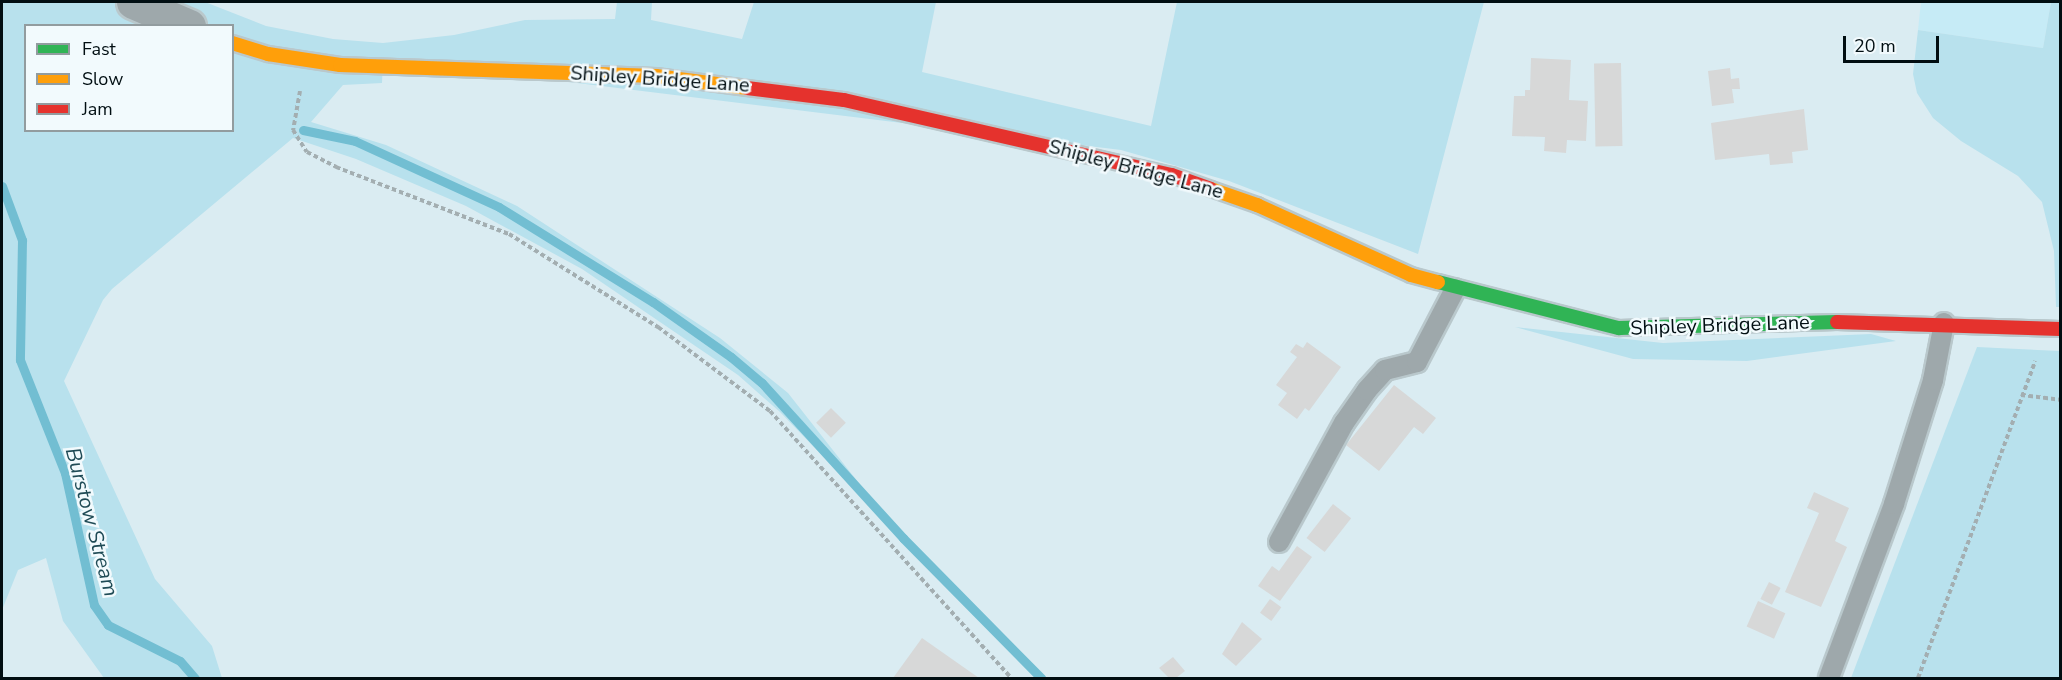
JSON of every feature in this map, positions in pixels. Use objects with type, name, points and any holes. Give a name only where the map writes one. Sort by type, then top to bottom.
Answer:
[{"type":"street","points":[[134,2],[184,24]]},
{"type":"street","name":"Shipley Bridge Lane","points":[[234,43],[306,61],[367,67],[668,77],[844,100],[1203,185],[1257,205],[1387,267],[1455,289],[1633,329],[1849,322],[2056,328]]},
{"type":"lane","points":[[1279,542],[1344,423],[1367,390],[1385,370],[1417,362],[1455,289]]},
{"type":"lane","points":[[1829,678],[1898,494],[1934,380],[1944,323]]},
{"type":"path","points":[[306,61],[293,130],[307,152],[336,167],[509,234],[620,302],[714,366],[783,424],[1011,678]]},
{"type":"path","points":[[1918,678],[2021,395],[2056,328]]},
{"type":"path","points":[[2021,395],[2061,400]]},
{"type":"shaded area","points":[[2,2],[205,2],[266,26],[333,39],[383,43],[454,35],[525,20],[615,19],[617,2],[652,2],[651,20],[742,39],[754,2],[936,2],[922,72],[1151,126],[1177,2],[1484,2],[1418,254],[1229,181],[1121,150],[383,59],[382,83],[343,85],[311,122],[386,145],[517,206],[720,338],[788,393],[902,538],[780,412],[738,375],[582,269],[466,206],[356,159],[293,138],[112,289],[103,300],[64,381],[155,579],[212,646],[222,678],[104,678],[63,621],[46,558],[18,570],[2,610]]},
{"type":"shaded area","points":[[1921,2],[2051,2],[2043,48],[1918,30]]},
{"type":"shaded area","points":[[2051,2],[2060,2],[2060,307],[2056,307],[2054,251],[2042,202],[2018,176],[1961,141],[1933,118],[1917,93],[1913,74],[1918,30],[2043,48]]},
{"type":"shaded area","points":[[1515,327],[1663,343],[1871,334],[1896,341],[1747,361],[1633,359]]},
{"type":"shaded area","points":[[1977,347],[2060,351],[2060,678],[1851,678]]},
{"type":"building","points":[[1531,58],[1571,60],[1569,100],[1588,101],[1586,141],[1567,140],[1566,153],[1544,151],[1545,137],[1512,136],[1514,96],[1525,96],[1525,90],[1530,90]]},
{"type":"building","points":[[1594,63],[1621,63],[1622,146],[1595,146]]},
{"type":"building","points":[[1730,68],[1731,79],[1739,78],[1740,89],[1732,89],[1734,103],[1712,106],[1708,71]]},
{"type":"building","points":[[1804,109],[1808,150],[1792,152],[1793,163],[1770,165],[1769,154],[1715,160],[1711,123]]},
{"type":"building","points":[[1307,342],[1341,367],[1309,411],[1305,408],[1297,419],[1278,405],[1287,393],[1276,385],[1297,357],[1290,352],[1296,344],[1303,348]]},
{"type":"building","points":[[1394,385],[1436,418],[1423,434],[1414,427],[1379,471],[1346,445]]},
{"type":"building","points":[[831,408],[846,423],[831,438],[816,423]]},
{"type":"building","points":[[1814,492],[1849,508],[1835,541],[1847,547],[1821,607],[1785,592],[1819,513],[1807,508]]},
{"type":"building","points":[[1333,504],[1351,518],[1325,552],[1307,538]]},
{"type":"building","points":[[1297,546],[1312,557],[1280,601],[1258,586],[1272,566],[1279,571]]},
{"type":"building","points":[[1769,582],[1781,588],[1772,605],[1760,599]]},
{"type":"building","points":[[1270,599],[1281,607],[1271,621],[1260,613]]},
{"type":"building","points":[[1758,601],[1785,613],[1774,639],[1747,627]]},
{"type":"building","points":[[1242,622],[1262,639],[1236,666],[1222,654]]},
{"type":"building","points":[[922,638],[979,678],[893,678]]},
{"type":"building","points":[[1173,657],[1185,671],[1176,678],[1169,678],[1159,668]]},
{"type":"waterway","points":[[303,130],[355,141],[499,207],[653,302],[731,357],[762,383],[903,538],[1041,678]]},
{"type":"waterway","name":"Burstow Stream","points":[[2,186],[22,240],[20,360],[65,473],[94,605],[108,625],[180,661],[195,678]]},
{"type":"traffic: fast","points":[[1438,282],[1619,328],[1837,322]]},
{"type":"traffic: slow","points":[[234,44],[268,54],[340,65],[656,76],[747,88]]},
{"type":"traffic: slow","points":[[1211,189],[1257,205],[1411,275],[1438,282]]},
{"type":"traffic: jam","points":[[747,88],[844,100],[1172,175],[1211,189]]},
{"type":"traffic: jam","points":[[1837,322],[2060,329]]}]
